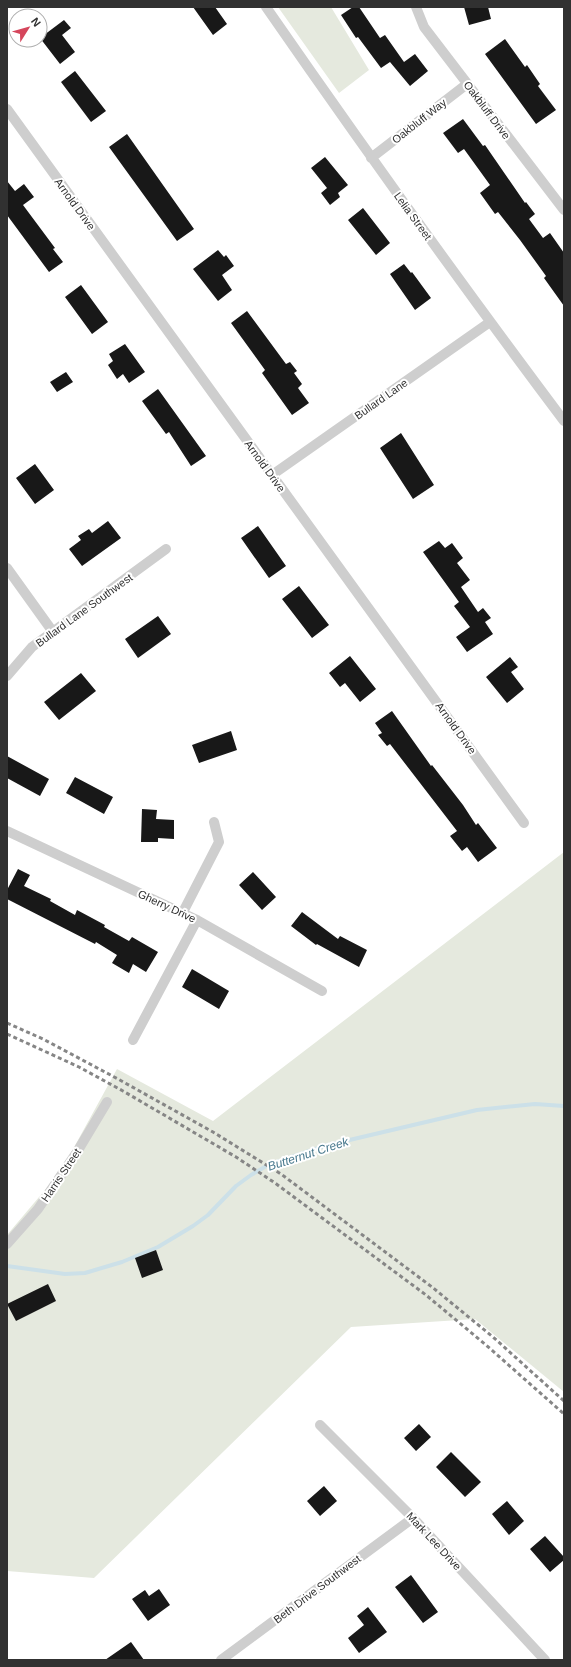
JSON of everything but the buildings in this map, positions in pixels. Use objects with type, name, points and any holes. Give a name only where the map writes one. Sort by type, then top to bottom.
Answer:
[{"type":"street","name":"Lelia Street","points":[[266,7],[371,158],[564,421]]},
{"type":"street","name":"Oakbluff Drive","points":[[416,7],[424,27],[564,210]]},
{"type":"street","name":"Oakbluff Way","points":[[371,158],[467,84]]},
{"type":"street","name":"Arnold Drive","points":[[7,109],[524,823]]},
{"type":"street","name":"Bullard Lane","points":[[272,475],[490,322]]},
{"type":"street","name":"Bullard Lane Southwest","points":[[7,676],[32,647],[166,549]]},
{"type":"street","points":[[7,568],[53,632]]},
{"type":"street","points":[[183,912],[220,842],[214,822]]},
{"type":"street","name":"Gherry Drive","points":[[7,831],[183,912],[322,992]]},
{"type":"street","points":[[133,1040],[197,920]]},
{"type":"street","name":"Harris Street","points":[[7,1244],[38,1209],[77,1152],[107,1102]]},
{"type":"street","name":"Mark Lee Drive","points":[[320,1425],[413,1518],[545,1660]]},
{"type":"street","name":"Beth Drive Southwest","points":[[222,1660],[413,1518]]},
{"type":"shaded area","points":[[278,7],[331,7],[369,70],[339,93]]},
{"type":"shaded area","points":[[564,852],[564,1392],[475,1319],[351,1327],[94,1578],[7,1571],[7,1235],[61,1171],[117,1069],[213,1121]]},
{"type":"waterway","name":"Butternut Creek","points":[[7,1266],[65,1274],[85,1273],[122,1262],[158,1247],[208,1215],[236,1186],[268,1165],[324,1146],[477,1110],[535,1104],[564,1106]]},
{"type":"railway","points":[[7,1023],[43,1039],[118,1079],[213,1132],[281,1174],[432,1287],[493,1337],[564,1401]]},
{"type":"railway","points":[[7,1034],[79,1067],[123,1091],[236,1157],[275,1183],[426,1295],[486,1345],[564,1414]]}]
